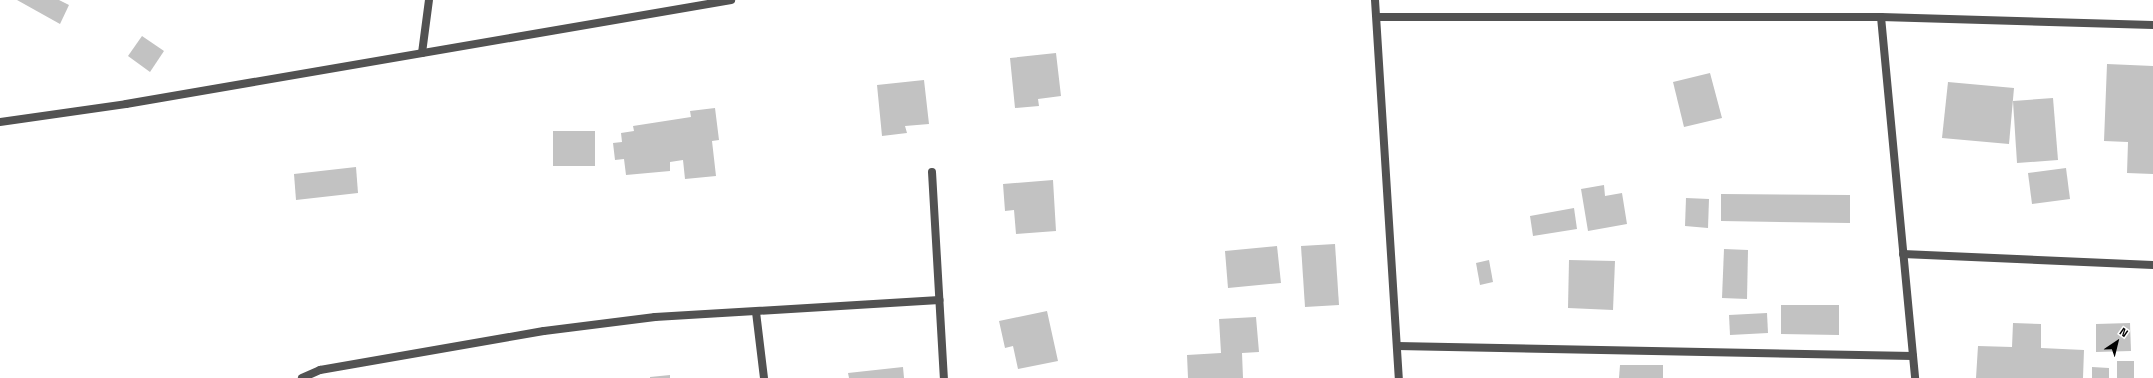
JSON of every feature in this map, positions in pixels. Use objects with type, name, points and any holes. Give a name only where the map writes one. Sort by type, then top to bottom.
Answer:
[{"type":"street","points":[[422,53],[429,0]]},
{"type":"street","points":[[0,122],[422,53],[731,0]]},
{"type":"street","points":[[1375,0],[1378,17],[1399,378]]},
{"type":"street","points":[[1378,17],[1881,17],[2153,25]]},
{"type":"street","points":[[1881,17],[1915,378]]},
{"type":"street","points":[[932,172],[944,378]]},
{"type":"street","points":[[1903,254],[2153,265]]},
{"type":"street","points":[[302,378],[320,370],[544,330],[655,317],[939,300]]},
{"type":"street","points":[[756,312],[764,378]]},
{"type":"street","points":[[1397,346],[1913,356]]},
{"type":"building","points":[[17,0],[59,0],[69,5],[60,24]]},
{"type":"building","points":[[142,36],[164,51],[150,72],[128,56]]},
{"type":"building","points":[[1056,53],[1061,96],[1038,99],[1039,106],[1015,108],[1010,58]]},
{"type":"building","points":[[2107,64],[2153,66],[2153,174],[2127,173],[2128,142],[2104,141]]},
{"type":"building","points":[[1710,73],[1722,118],[1684,127],[1673,82]]},
{"type":"building","points":[[924,80],[929,124],[905,126],[907,133],[882,136],[877,85]]},
{"type":"building","points":[[1948,82],[2014,88],[2009,144],[1942,138]]},
{"type":"building","points":[[2053,98],[2058,160],[2017,163],[2013,101]]},
{"type":"building","points":[[715,108],[719,140],[712,141],[716,176],[685,179],[683,160],[670,162],[670,171],[626,175],[624,159],[615,160],[613,143],[622,142],[621,133],[634,131],[633,126],[691,117],[690,111]]},
{"type":"building","points":[[553,131],[595,131],[595,166],[553,166]]},
{"type":"building","points":[[356,167],[358,193],[296,200],[294,174]]},
{"type":"building","points":[[2066,168],[2070,199],[2032,204],[2028,173]]},
{"type":"building","points":[[1053,180],[1056,231],[1016,234],[1014,210],[1005,211],[1003,184]]},
{"type":"building","points":[[1604,185],[1605,196],[1622,193],[1627,224],[1588,231],[1581,189]]},
{"type":"building","points":[[1721,194],[1850,195],[1850,223],[1721,221]]},
{"type":"building","points":[[1686,198],[1709,199],[1708,228],[1685,226]]},
{"type":"building","points":[[1574,208],[1577,229],[1533,236],[1530,216]]},
{"type":"building","points":[[1335,244],[1339,305],[1305,307],[1301,246]]},
{"type":"building","points":[[1277,246],[1281,283],[1228,288],[1225,251]]},
{"type":"building","points":[[1724,249],[1748,250],[1747,299],[1722,298]]},
{"type":"building","points":[[1489,260],[1493,282],[1480,285],[1476,263]]},
{"type":"building","points":[[1569,260],[1615,261],[1613,310],[1568,308]]},
{"type":"building","points":[[1781,305],[1839,305],[1839,335],[1781,334]]},
{"type":"building","points":[[1047,311],[1058,361],[1018,369],[1013,346],[1005,348],[999,321]]},
{"type":"building","points":[[1767,313],[1768,333],[1730,335],[1729,315]]},
{"type":"building","points":[[1256,317],[1259,352],[1242,353],[1243,378],[1188,378],[1187,355],[1221,353],[1219,319]]},
{"type":"building","points":[[2013,323],[2041,324],[2041,348],[2084,350],[2083,378],[1976,378],[1978,346],[2012,347]]},
{"type":"building","points":[[2130,323],[2131,351],[2096,352],[2096,324]]},
{"type":"building","points":[[2117,361],[2134,361],[2134,378],[2117,378]]},
{"type":"building","points":[[1620,365],[1663,365],[1663,378],[1619,378]]},
{"type":"building","points":[[903,367],[904,378],[849,378],[848,373]]},
{"type":"building","points":[[2092,367],[2109,368],[2109,378],[2092,378]]},
{"type":"building","points":[[670,375],[670,378],[650,378],[650,377]]}]
